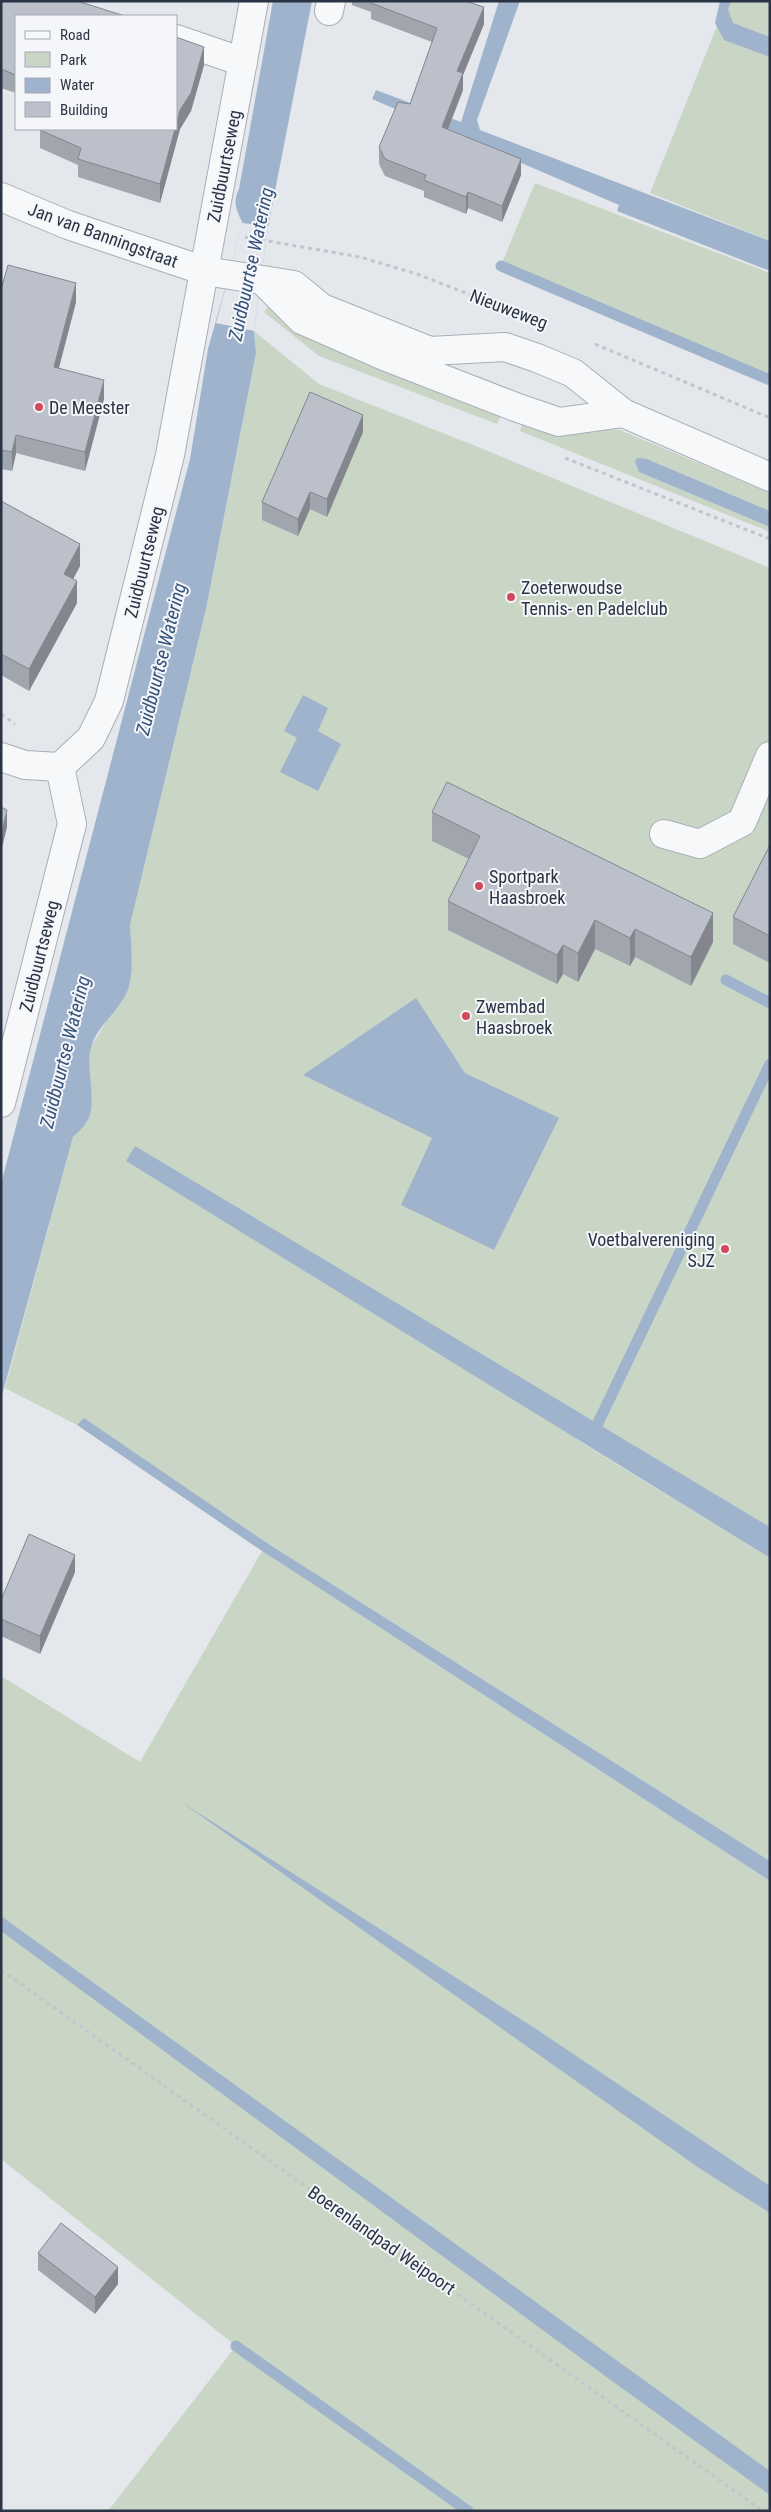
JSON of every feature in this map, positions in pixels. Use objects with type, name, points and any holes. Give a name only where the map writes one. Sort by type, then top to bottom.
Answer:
[{"type":"street","name":"Zuidbuurtseweg","points":[[1,1103],[72,824],[60,767],[91,738],[109,700],[214,273],[243,62],[254,1]]},
{"type":"street","points":[[178,40],[243,62]]},
{"type":"street","name":"Jan van Banningstraat","points":[[1,197],[68,225],[214,273]]},
{"type":"street","name":"Nieuweweg","points":[[214,273],[294,285],[322,308],[430,351],[505,347],[537,358],[573,372],[623,413],[770,477]]},
{"type":"street","points":[[263,281],[302,320],[384,356],[518,408],[559,422],[623,413]]},
{"type":"street","points":[[1,756],[25,765],[60,767]]},
{"type":"street","points":[[664,834],[700,844],[742,822],[770,756]]},
{"type":"path","name":"Nieuweweg","points":[[237,236],[360,257],[416,274],[523,315]]},
{"type":"path","points":[[587,340],[770,418]]},
{"type":"path","points":[[562,456],[770,539]]},
{"type":"path","name":"Boerenlandpad Weipoort","points":[[1,1970],[763,2511]]},
{"type":"green space","points":[[727,1],[770,1],[770,241],[650,193]]},
{"type":"green space","points":[[535,183],[770,273],[770,376],[502,263]]},
{"type":"green space","points":[[269,306],[292,328],[313,341],[502,414],[497,424],[319,356],[264,312]]},
{"type":"green space","name":"Sportpark Haasbroek","points":[[254,331],[319,384],[473,445],[770,568],[770,1527],[134,1147],[587,1446],[770,1558],[770,1861],[267,1543],[84,1419],[77,1425],[5,1388],[73,1137],[87,1122],[92,1103],[88,1071],[91,1047],[105,1023],[132,961],[130,925],[206,609],[256,353]]},
{"type":"green space","points":[[523,423],[620,430],[770,493],[770,511],[647,459],[639,472],[770,527],[770,532],[520,431]]},
{"type":"green space","points":[[262,1551],[770,1881],[770,2511],[108,2511],[236,2346],[1,2159],[1,1676],[140,1762]]},
{"type":"water","name":"Zuidbuurtse Watering","points":[[273,1],[312,1],[268,227],[254,331],[256,353],[206,609],[130,925],[132,960],[129,987],[122,1001],[97,1033],[91,1048],[92,1097],[90,1116],[85,1125],[73,1137],[1,1399],[1,1184],[190,459],[208,349],[243,224],[237,211],[236,199]]},
{"type":"water","points":[[499,1],[520,1],[477,120],[480,130],[770,241],[770,271],[617,211],[619,205],[372,99],[376,90],[461,122]]},
{"type":"water","points":[[720,1],[731,1],[728,9],[733,23],[770,37],[770,57],[724,40],[715,23]]},
{"type":"water","points":[[637,458],[647,459],[770,511],[770,527],[639,472],[635,462]]},
{"type":"water","points":[[303,695],[328,708],[318,731],[341,744],[318,791],[280,772],[297,738],[284,731]]},
{"type":"water","points":[[416,998],[465,1073],[559,1118],[494,1250],[401,1205],[432,1138],[303,1075]]},
{"type":"water","points":[[135,1146],[770,1527],[770,1558],[126,1161]]},
{"type":"water","points":[[84,1418],[267,1543],[770,1861],[770,1881],[262,1551],[77,1425]]},
{"type":"water","points":[[180,1801],[533,2027],[770,2186],[770,2213],[699,2168]]},
{"type":"water","points":[[1,1916],[770,2471],[770,2495],[612,2381],[1,1931]]},
{"type":"pier","points":[[243,223],[268,227],[254,331],[216,323]]},
{"type":"building","points":[[1,1],[77,1],[122,15],[15,15],[15,75],[1,69]]},
{"type":"building","points":[[371,1],[465,1],[484,7],[457,71],[463,73],[442,127],[521,159],[502,206],[468,192],[466,197],[424,180],[426,175],[385,159],[379,147],[398,102],[410,104],[437,28],[371,3]]},
{"type":"building","points":[[178,38],[204,47],[191,93],[180,110],[178,118]]},
{"type":"building","points":[[40,130],[175,130],[160,184],[78,159],[81,148]]},
{"type":"building","points":[[8,265],[76,283],[54,367],[104,380],[85,452],[16,435],[12,452],[1,450],[1,285]]},
{"type":"building","points":[[310,392],[363,415],[327,499],[310,492],[298,519],[262,502]]},
{"type":"building","points":[[1,501],[80,544],[64,574],[77,581],[29,669],[1,654]]},
{"type":"building","points":[[447,782],[713,913],[691,957],[635,929],[630,938],[595,920],[578,953],[563,945],[557,955],[448,901],[480,836],[432,812]]},
{"type":"building","points":[[1,807],[7,810],[1,836]]},
{"type":"building","points":[[770,845],[770,936],[733,917]]},
{"type":"building","points":[[29,1534],[75,1555],[40,1636],[1,1619],[1,1600]]},
{"type":"building","points":[[61,2223],[118,2267],[95,2297],[38,2253]]},
{"type":"waterway","points":[[501,266],[770,380]]},
{"type":"waterway","points":[[726,980],[770,1003]]},
{"type":"waterway","points":[[598,1423],[770,1064]]},
{"type":"waterway","points":[[236,2346],[468,2511]]},
{"type":"place","name":"De Meester","points":[[39,407]]},
{"type":"place","name":"Zoeterwoudse Tennis- en Padelclub","points":[[511,597]]},
{"type":"place","name":"Sportpark Haasbroek","points":[[479,886]]},
{"type":"place","name":"Zwembad Haasbroek","points":[[466,1016]]},
{"type":"place","name":"Voetbalvereniging SJZ","points":[[725,1249]]}]
